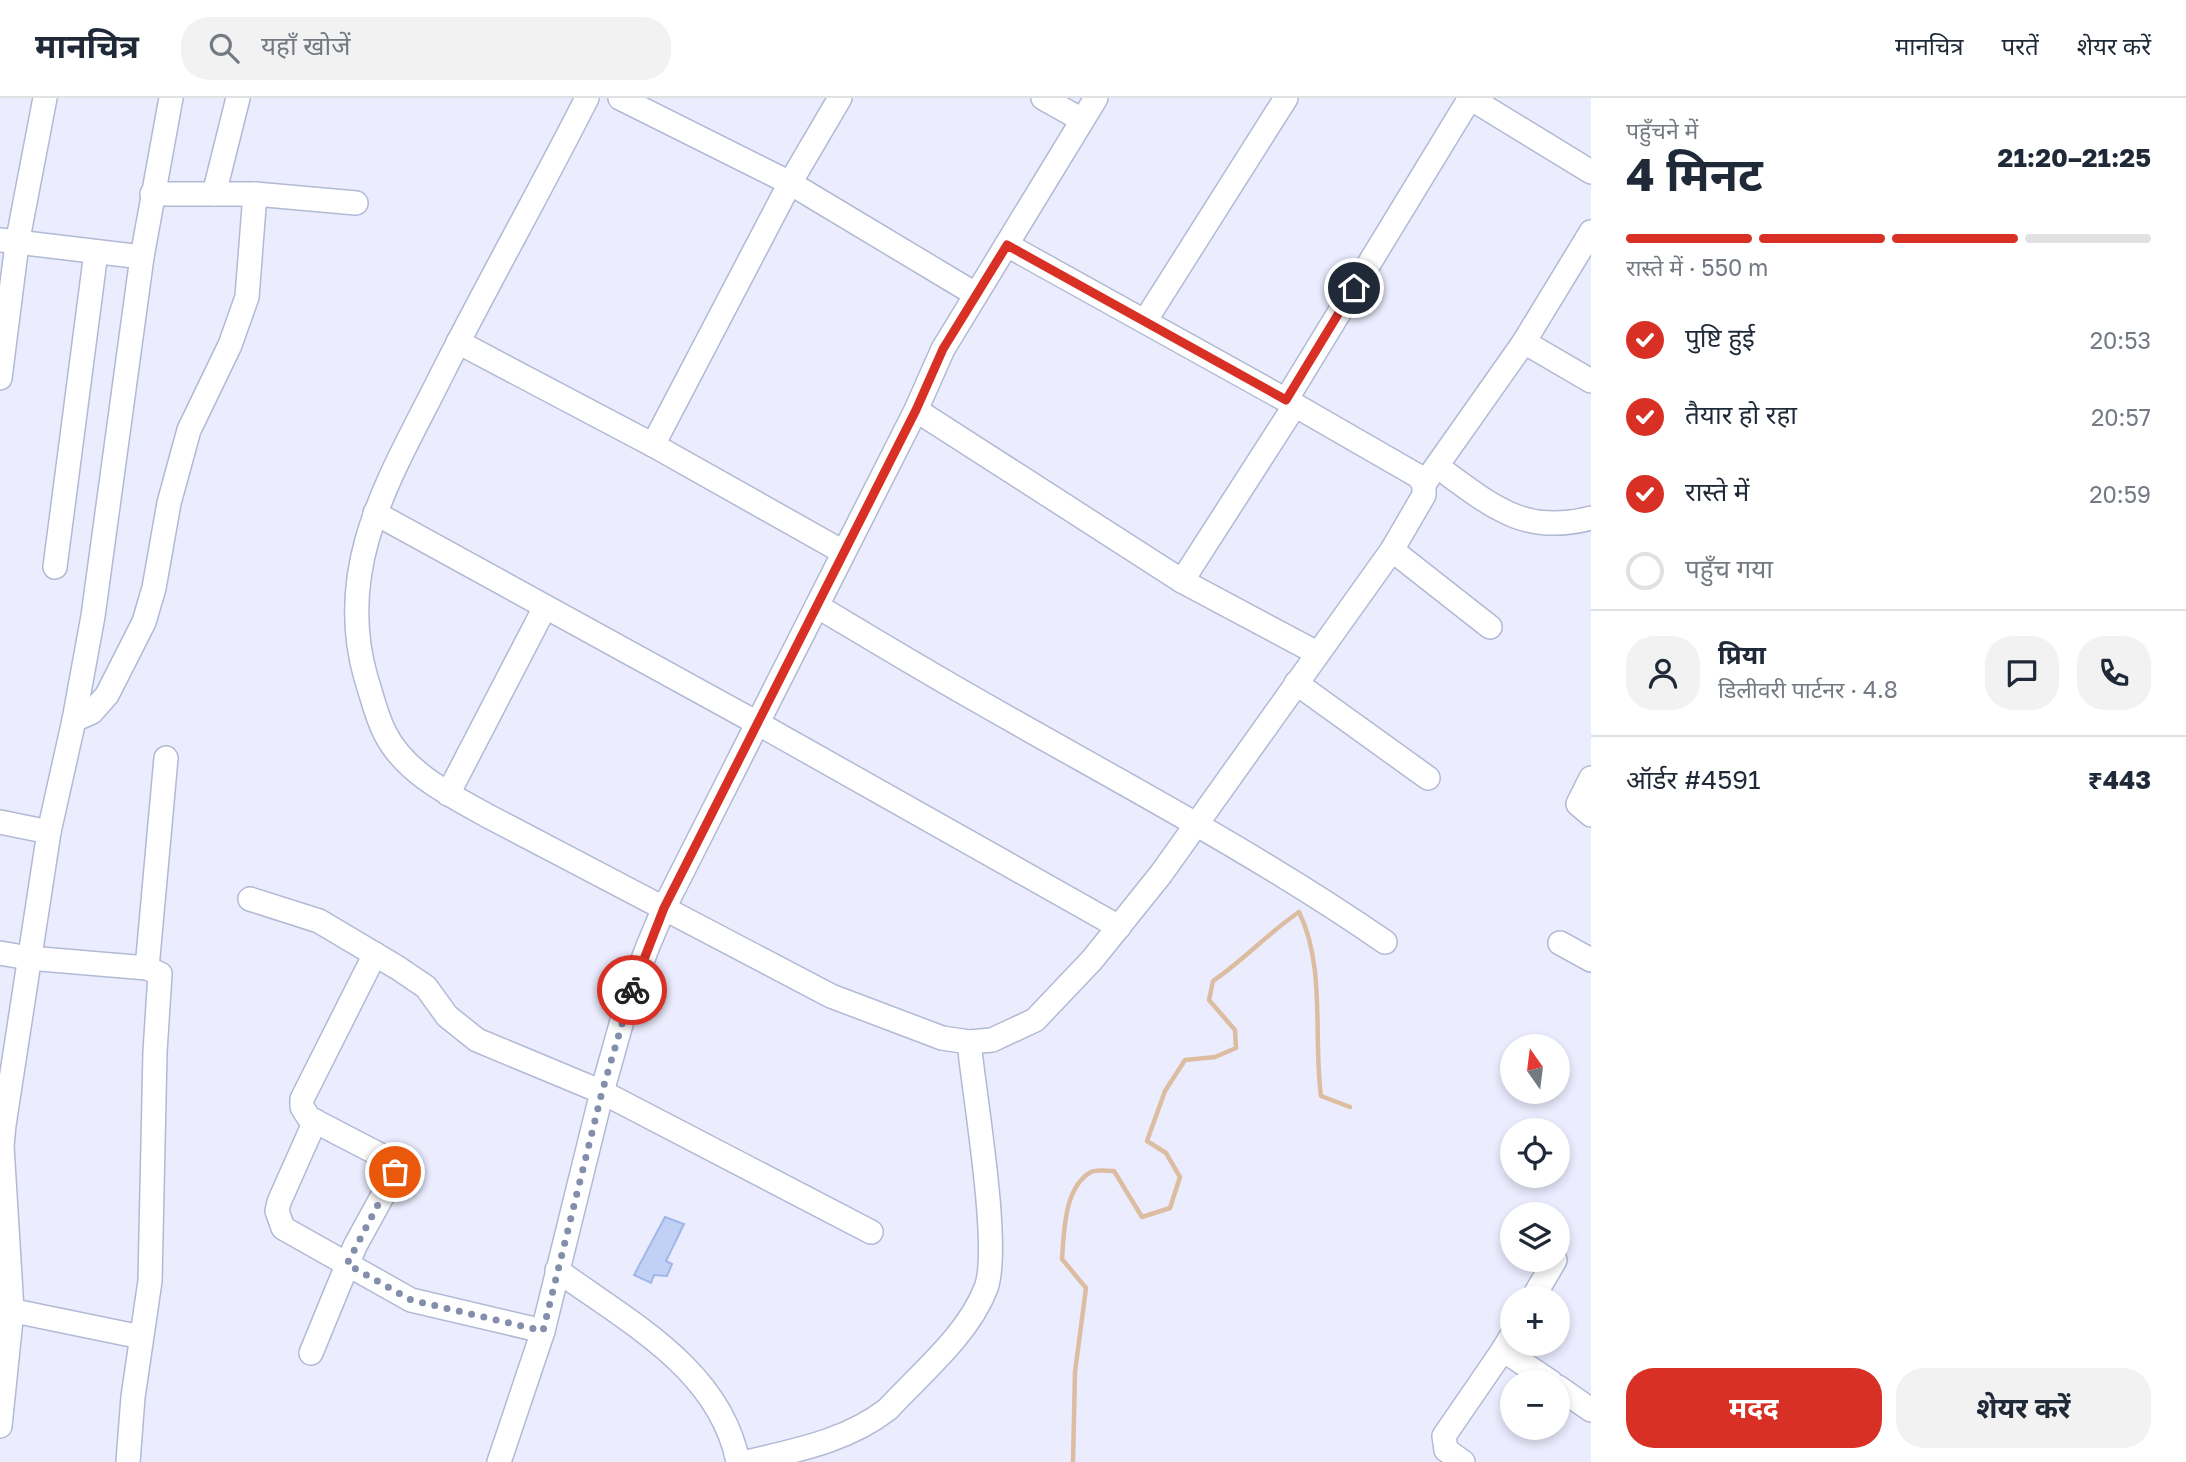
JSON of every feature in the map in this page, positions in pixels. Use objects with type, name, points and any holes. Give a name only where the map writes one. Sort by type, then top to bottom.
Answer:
[{"type":"street","points":[[0,378],[8,242],[45,98]]},
{"type":"street","points":[[0,1426],[6,1309],[1,1146],[6,1069],[29,958],[48,832],[74,720],[93,616],[142,257],[171,98]]},
{"type":"street","points":[[214,194],[238,98]]},
{"type":"street","points":[[587,98],[458,342],[374,513],[360,559],[355,617],[364,670],[386,736],[408,763],[448,794],[740,951],[831,996],[942,1038],[969,1042],[992,1040],[1035,1020],[1092,961],[1199,824],[1392,550],[1424,495],[1431,476],[1524,342],[1591,232]]},
{"type":"street","points":[[620,98],[790,184],[975,294]]},
{"type":"street","points":[[653,444],[790,184],[840,98]]},
{"type":"street","points":[[1043,98],[1082,120]]},
{"type":"street","points":[[499,1462],[543,1331],[602,1092],[629,996],[664,908],[916,410],[943,349],[1096,98]]},
{"type":"street","points":[[1145,321],[1286,98]]},
{"type":"street","points":[[1182,581],[1291,403],[1470,98],[1591,172]]},
{"type":"street","points":[[152,194],[255,194],[356,203]]},
{"type":"street","points":[[74,720],[92,712],[107,695],[144,622],[155,588],[172,494],[189,430],[230,345],[247,297],[255,194]]},
{"type":"street","points":[[8,242],[142,257]]},
{"type":"street","points":[[1007,245],[1418,476],[1431,476],[1523,521],[1552,525],[1591,518]]},
{"type":"street","points":[[55,568],[96,252]]},
{"type":"street","points":[[458,342],[653,444],[843,552]]},
{"type":"street","points":[[1524,342],[1591,381]]},
{"type":"street","points":[[916,410],[1182,581],[1317,653]]},
{"type":"street","points":[[374,513],[544,609],[759,724],[1119,927]]},
{"type":"street","points":[[1392,550],[1490,627]]},
{"type":"street","points":[[817,606],[973,699],[1199,824],[1303,886],[1385,942]]},
{"type":"street","points":[[448,794],[544,609]]},
{"type":"street","points":[[1296,683],[1429,778]]},
{"type":"street","points":[[147,968],[166,758]]},
{"type":"street","points":[[1591,778],[1578,804],[1591,815]]},
{"type":"street","points":[[0,822],[48,832]]},
{"type":"street","points":[[250,900],[308,915],[375,954],[426,987],[447,1016],[477,1040],[602,1092],[871,1232]]},
{"type":"street","points":[[1560,943],[1591,960]]},
{"type":"street","points":[[0,953],[147,968],[157,970],[161,978],[155,1052],[150,1281],[141,1337],[128,1462]]},
{"type":"street","points":[[311,1353],[347,1264],[394,1177],[395,1168],[384,1157],[305,1114],[302,1099],[375,954]]},
{"type":"street","points":[[747,1462],[828,1441],[874,1420],[888,1409],[942,1350],[976,1306],[985,1289],[990,1263],[988,1209],[969,1042]]},
{"type":"street","points":[[315,1121],[279,1202],[279,1221],[293,1235],[411,1300],[543,1331]]},
{"type":"street","points":[[557,1270],[685,1366],[710,1393],[724,1416],[732,1432],[738,1462]]},
{"type":"street","points":[[6,1309],[141,1337]]},
{"type":"street","points":[[1464,1462],[1446,1450],[1444,1436],[1500,1353]]},
{"type":"street","points":[[1522,1356],[1537,1370]]},
{"type":"street","points":[[1570,1395],[1591,1409]]},
{"type":"building","points":[[665,1217],[684,1224],[666,1261],[672,1264],[667,1276],[654,1275],[651,1283],[634,1275]]},
{"type":"waterway","points":[[1073,1462],[1075,1372],[1086,1288],[1062,1259],[1070,1199],[1075,1188],[1091,1172],[1114,1171],[1142,1217],[1170,1208],[1180,1177],[1166,1153],[1147,1141],[1165,1091],[1185,1060],[1215,1057],[1236,1048],[1235,1030],[1209,1000],[1213,981],[1299,912],[1313,956],[1316,979],[1321,1096],[1350,1107]]},
{"type":"way so far","points":[[395,1172],[347,1264],[411,1300],[543,1331],[602,1092],[632,990]]},
{"type":"route","points":[[632,990],[664,908],[916,410],[943,349],[1007,245],[1286,400],[1354,288]]}]
